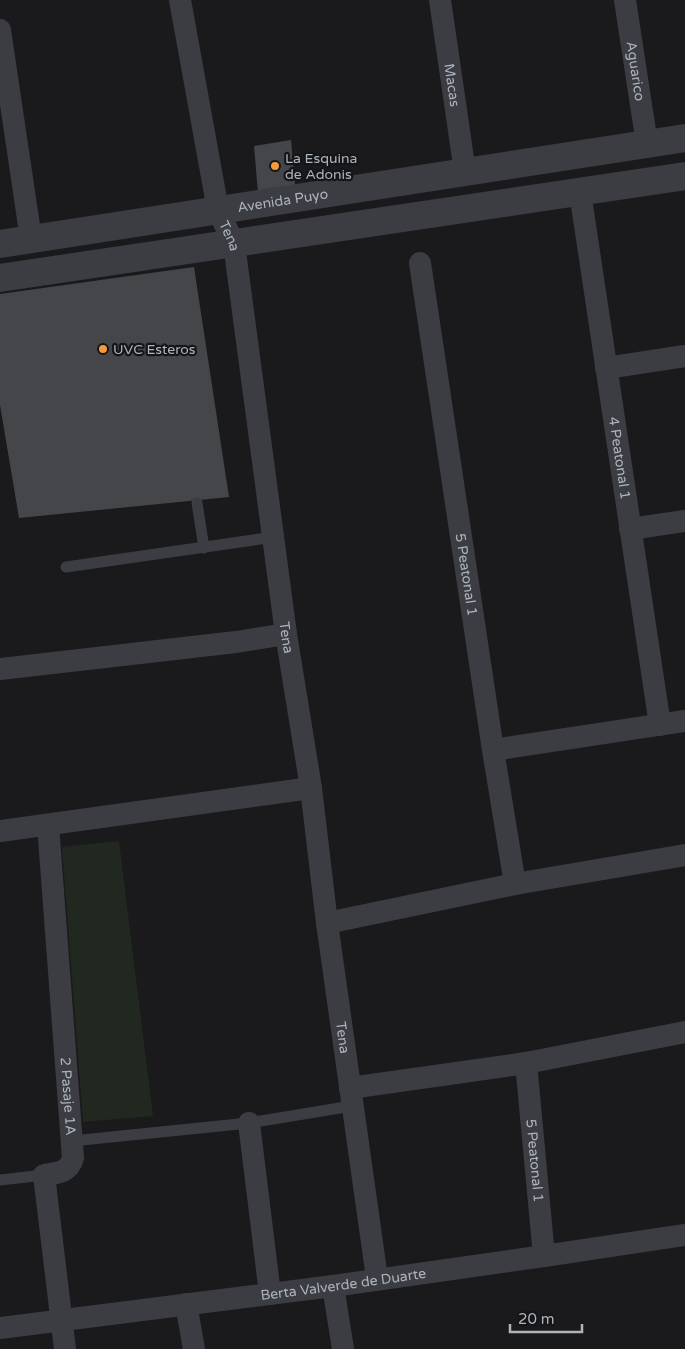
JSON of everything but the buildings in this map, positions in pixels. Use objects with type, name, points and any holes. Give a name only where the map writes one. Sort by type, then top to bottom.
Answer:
[{"type":"street","name":"Tena","points":[[180,0],[218,210],[234,244],[286,634],[311,788],[327,923],[376,1278]]},
{"type":"street","name":"Macas","points":[[440,0],[465,172]]},
{"type":"street","name":"Aguarico","points":[[625,0],[647,144]]},
{"type":"street","points":[[0,30],[3,77],[31,239]]},
{"type":"street","name":"Avenida Puyo","points":[[0,244],[685,138]]},
{"type":"street","points":[[0,278],[685,176]]},
{"type":"street","name":"4 Peatonal 1","points":[[580,192],[660,725]]},
{"type":"street","name":"5 Peatonal 1","points":[[420,264],[493,750],[516,884]]},
{"type":"street","points":[[606,368],[685,356]]},
{"type":"street","points":[[630,529],[685,521]]},
{"type":"street","points":[[0,669],[236,642],[286,634]]},
{"type":"street","points":[[493,750],[685,721]]},
{"type":"street","points":[[0,831],[311,788]]},
{"type":"street","name":"2 Pasaje 1A","points":[[44,1175],[63,1172],[71,1166],[73,1158],[48,825]]},
{"type":"street","points":[[327,923],[516,884],[685,855]]},
{"type":"street","points":[[351,1097],[685,1032]]},
{"type":"street","name":"5 Peatonal 1","points":[[526,1063],[544,1256]]},
{"type":"street","points":[[249,1123],[270,1294]]},
{"type":"street","points":[[44,1175],[65,1349]]},
{"type":"street","name":"Berta Valverde de Duarte","points":[[0,1328],[333,1286],[376,1278],[685,1235]]},
{"type":"street","points":[[333,1286],[343,1349]]},
{"type":"street","points":[[186,1304],[194,1349]]},
{"type":"lane","points":[[197,503],[204,548]]},
{"type":"lane","points":[[66,567],[274,537]]},
{"type":"lane","points":[[72,1141],[249,1123],[351,1097]]},
{"type":"lane","points":[[0,1180],[44,1175]]},
{"type":"shaded area","points":[[119,841],[153,1116],[83,1122],[62,847]]},
{"type":"place","name":"La Esquina de Adonis","points":[[275,166]]},
{"type":"place","name":"UVC Esteros","points":[[103,349]]}]
